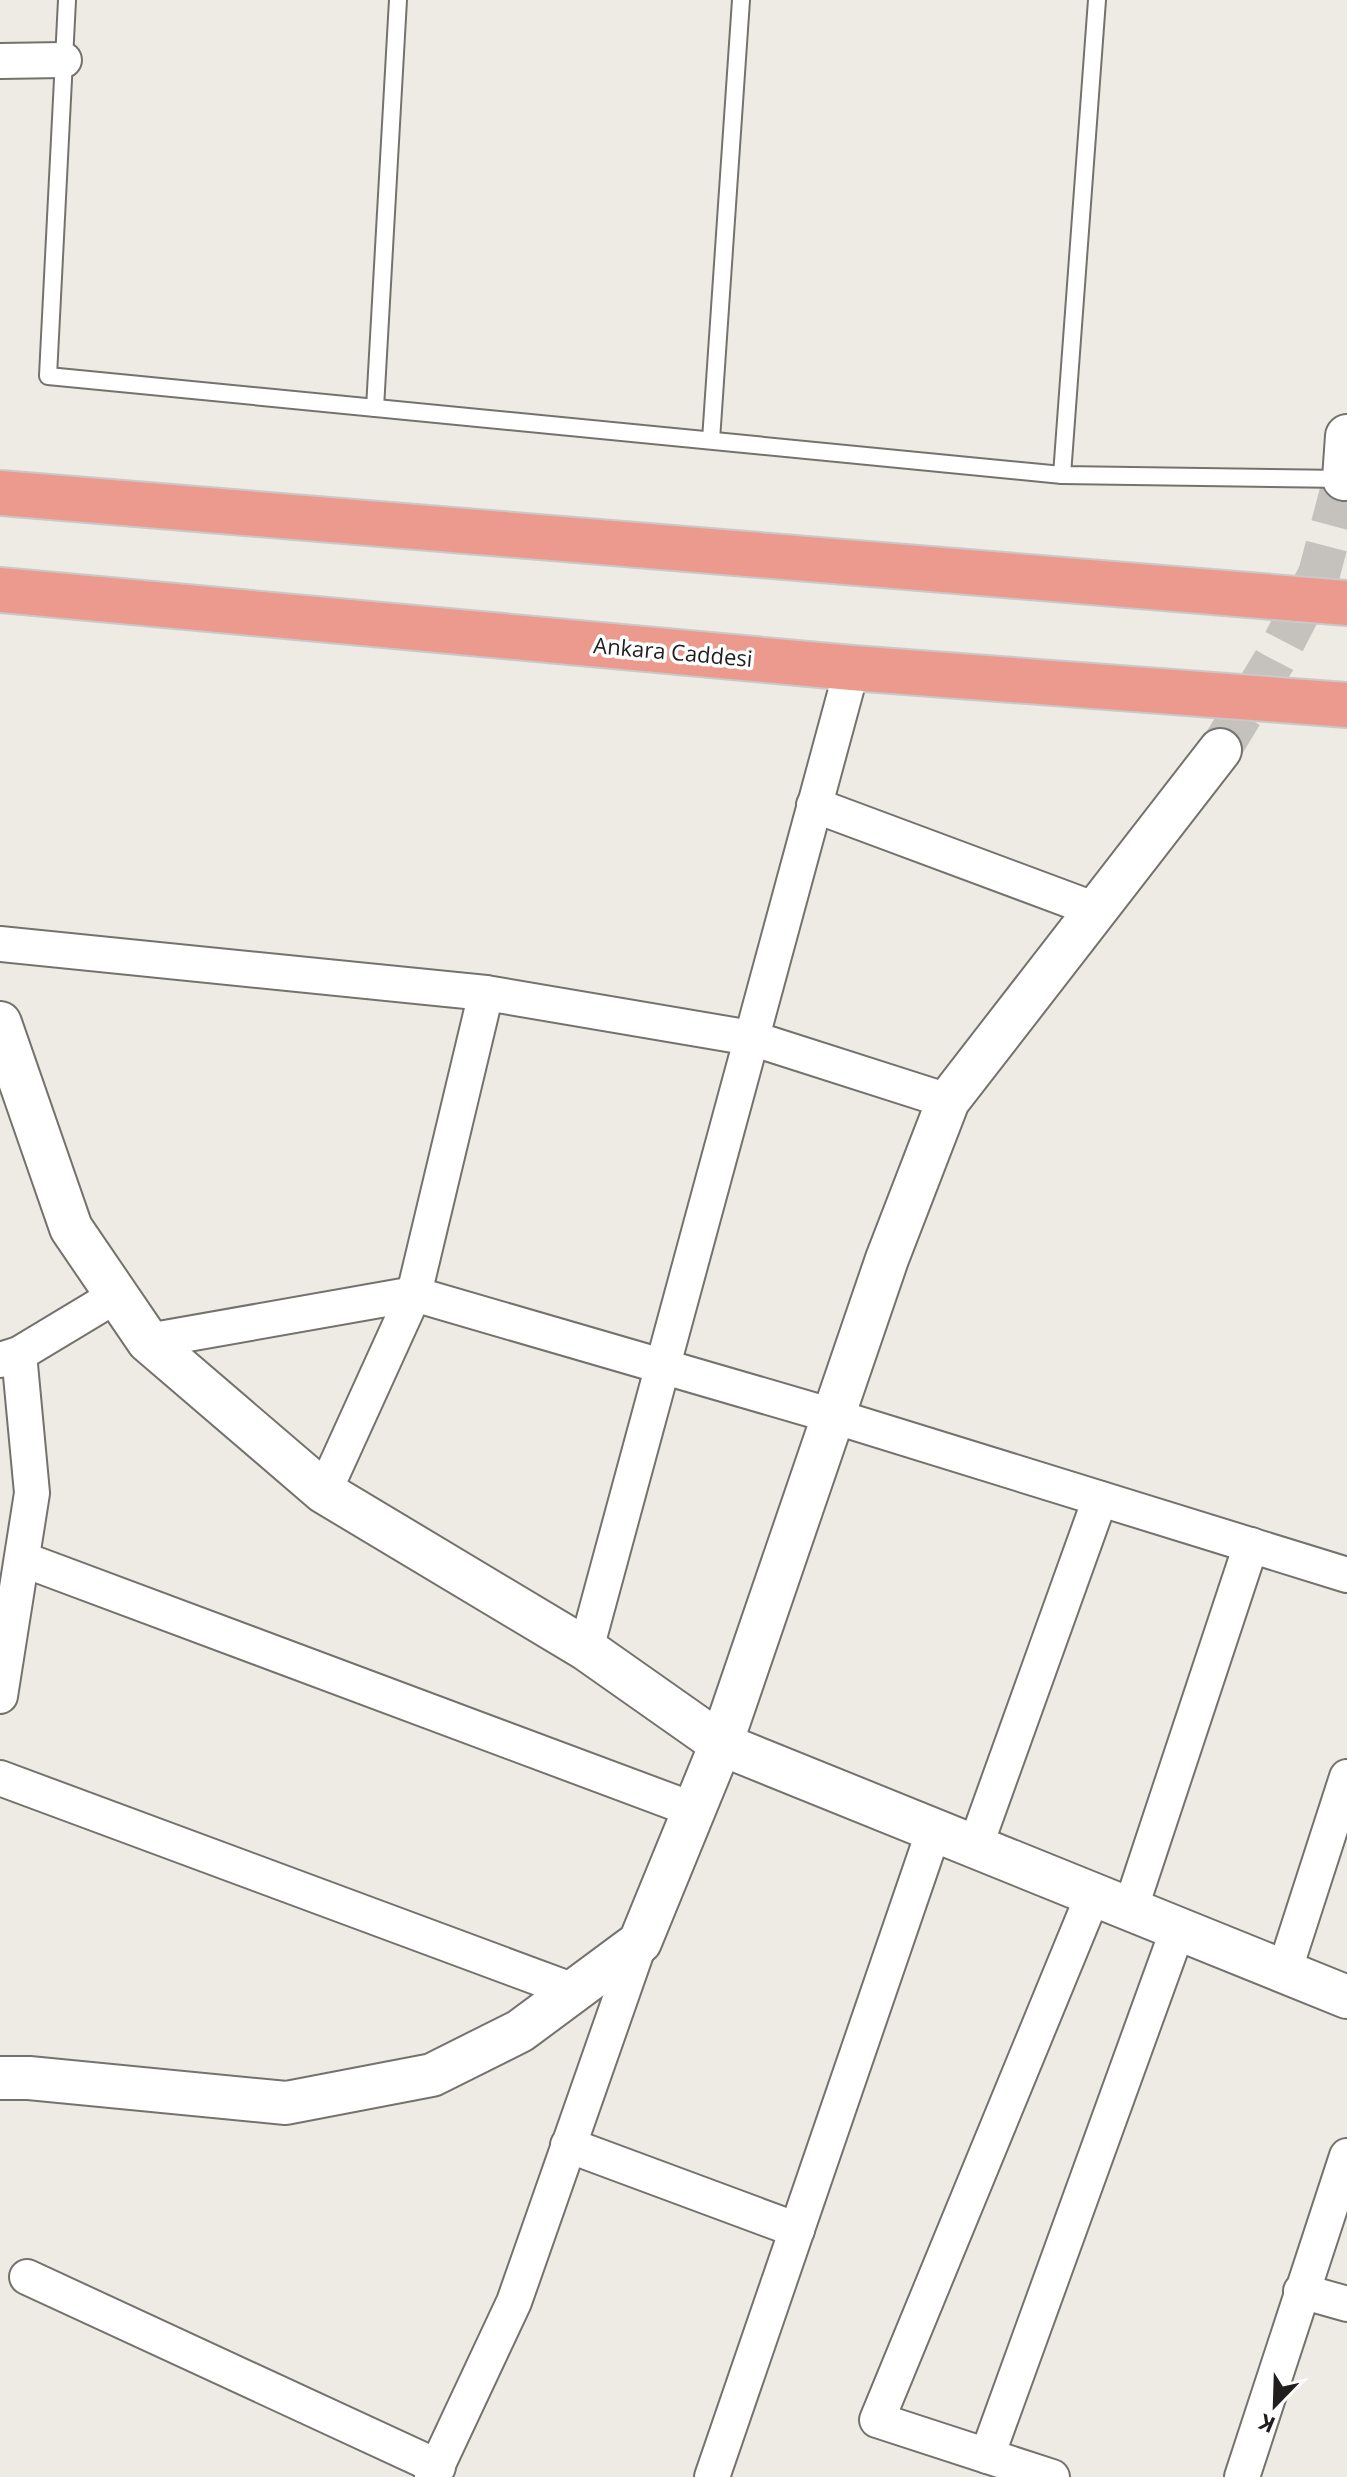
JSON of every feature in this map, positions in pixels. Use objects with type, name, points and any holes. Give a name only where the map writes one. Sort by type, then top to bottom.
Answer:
[{"type":"highway","points":[[0,493],[1347,603]]},
{"type":"highway","name":"Ankara Caddesi","points":[[0,590],[852,668],[1347,705]]},
{"type":"street","points":[[0,61],[64,60]]},
{"type":"street","points":[[1345,479],[1347,436]]},
{"type":"street","points":[[586,1649],[852,668]]},
{"type":"street","points":[[27,2277],[435,2472],[514,2302],[640,1942],[721,1744],[887,1259],[948,1101],[1220,750]]},
{"type":"street","points":[[814,805],[1096,910]]},
{"type":"street","points":[[0,944],[486,993],[751,1038],[948,1101]]},
{"type":"street","points":[[324,1492],[414,1294],[486,993]]},
{"type":"street","points":[[0,1023],[71,1228],[148,1341],[324,1492],[586,1649],[721,1744],[1347,1997]]},
{"type":"street","points":[[148,1341],[414,1294],[833,1416],[1347,1575]]},
{"type":"street","points":[[0,1696],[4,1649],[32,1493],[10,1357],[117,1295]]},
{"type":"street","points":[[975,1847],[1100,1499]]},
{"type":"street","points":[[1052,2477],[877,2420],[1112,1902],[1251,1545]]},
{"type":"street","points":[[22,1559],[694,1810]]},
{"type":"street","points":[[1284,1972],[1347,1777]]},
{"type":"street","points":[[0,1778],[574,1991]]},
{"type":"street","points":[[712,2477],[934,1830]]},
{"type":"street","points":[[987,2456],[1178,1929]]},
{"type":"street","points":[[0,2078],[286,2103],[432,2075],[520,2031],[640,1942]]},
{"type":"street","points":[[568,2145],[797,2230]]},
{"type":"street","points":[[1242,2477],[1347,2156]]},
{"type":"street","points":[[1301,2291],[1347,2304]]},
{"type":"lane","points":[[67,0],[48,376],[1062,475],[1345,479]]},
{"type":"lane","points":[[375,408],[398,0]]},
{"type":"lane","points":[[711,440],[741,0]]},
{"type":"lane","points":[[1062,475],[1097,0]]},
{"type":"tunnel","points":[[1220,750],[1274,661],[1319,574],[1344,479]]}]
